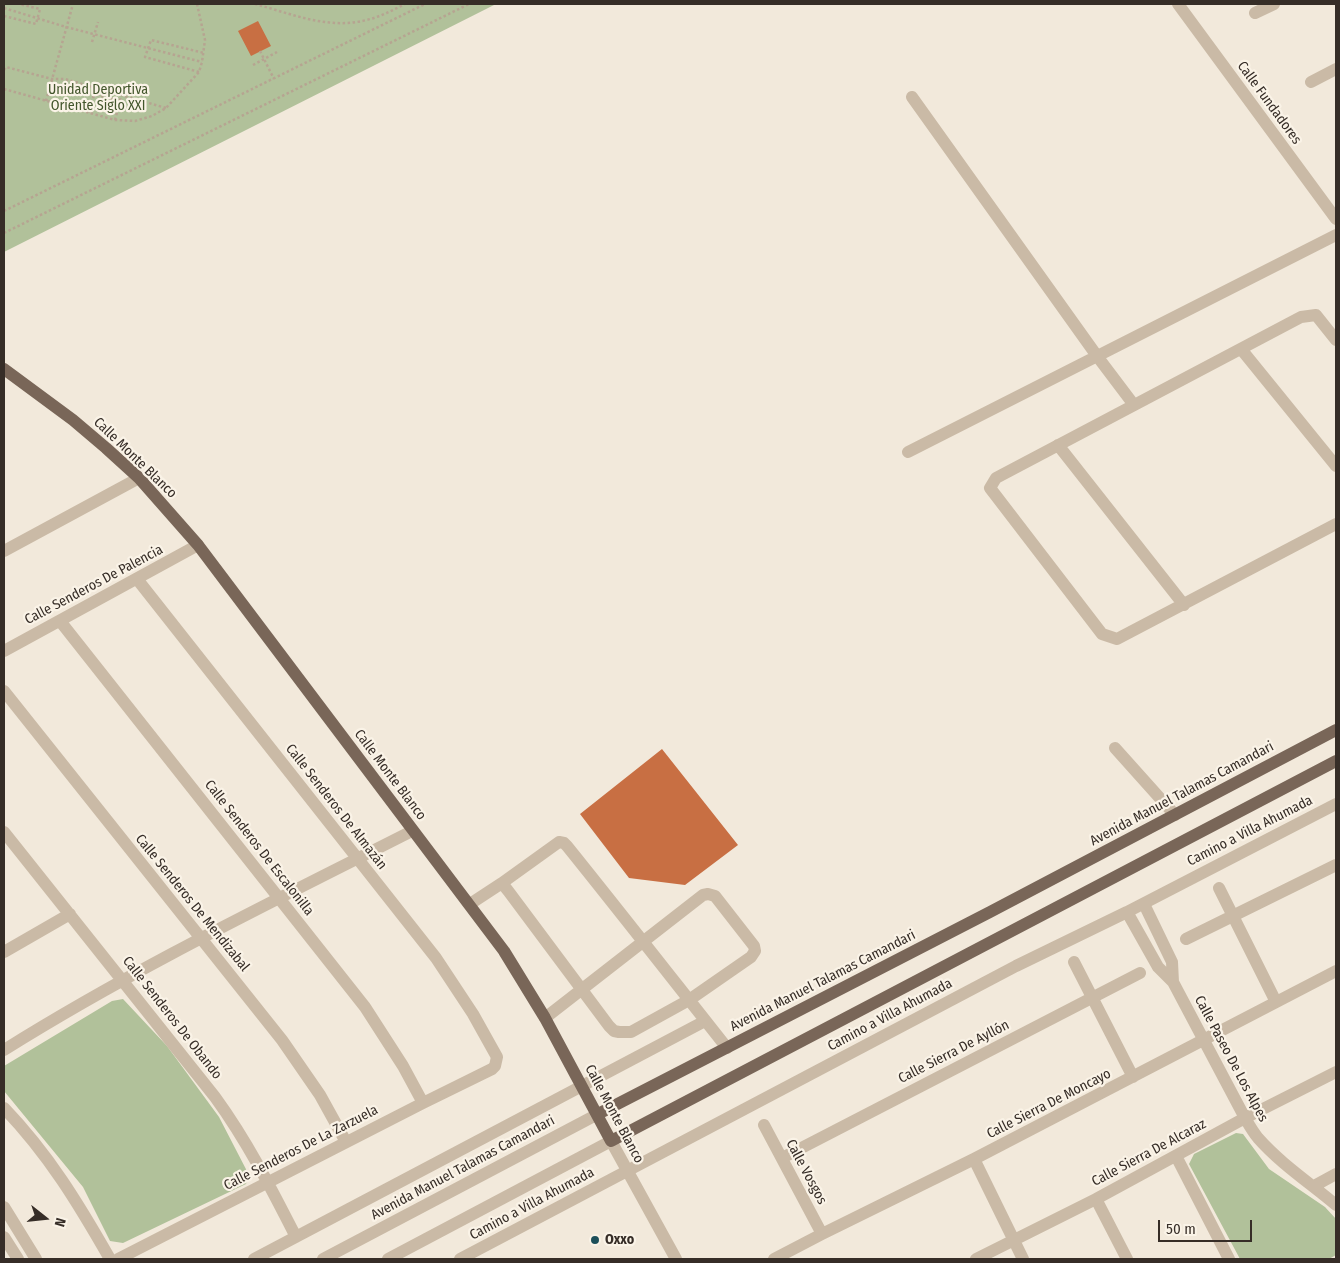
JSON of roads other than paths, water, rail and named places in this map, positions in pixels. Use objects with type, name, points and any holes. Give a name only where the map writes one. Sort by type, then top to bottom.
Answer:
[{"type":"main road","name":"Calle Monte Blanco","points":[[4,369],[73,420],[139,478],[198,546],[504,951],[545,1018],[611,1141]]},
{"type":"main road","name":"Avenida Manuel Talamas Camandari","points":[[598,1114],[1336,730]]},
{"type":"main road","points":[[611,1141],[1336,761]]},
{"type":"street","name":"Calle Fundadores","points":[[1178,4],[1336,219]]},
{"type":"street","points":[[1255,13],[1274,4]]},
{"type":"street","points":[[1311,82],[1336,69]]},
{"type":"street","points":[[912,97],[1134,405]]},
{"type":"street","points":[[908,452],[1336,235]]},
{"type":"street","points":[[1336,340],[1316,315],[1302,317],[996,478],[990,488],[1102,634],[1118,639],[1336,524]]},
{"type":"street","points":[[1241,348],[1336,466]]},
{"type":"street","points":[[1058,445],[1184,605]]},
{"type":"street","points":[[4,551],[139,478]]},
{"type":"street","name":"Calle Senderos De Palencia","points":[[4,650],[198,546]]},
{"type":"street","name":"Calle Senderos De Almazán","points":[[137,579],[436,958],[455,986],[495,1054],[496,1062]]},
{"type":"street","name":"Calle Senderos De Escalonilla","points":[[60,621],[365,1007],[403,1066],[423,1103]]},
{"type":"street","name":"Calle Senderos De Mendizabal","points":[[4,691],[302,1067],[346,1142]]},
{"type":"street","points":[[1115,748],[1175,815]]},
{"type":"street","name":"Camino a Villa Ahumada","points":[[460,1259],[486,1252],[627,1171],[1016,966],[1144,904],[1336,804]]},
{"type":"street","points":[[4,1050],[122,980],[412,831]]},
{"type":"street","name":"Calle Senderos De Obando","points":[[6,839],[70,914],[220,1104],[250,1149],[296,1237]]},
{"type":"street","points":[[470,904],[555,844],[564,843],[727,1048]]},
{"type":"street","points":[[1186,938],[1336,865]]},
{"type":"street","points":[[502,883],[582,990],[609,1026],[614,1031],[631,1032],[689,1000],[754,954],[754,946],[715,896],[703,895],[582,990],[545,1018]]},
{"type":"street","points":[[1219,888],[1276,1002]]},
{"type":"street","name":"Calle Paseo De Los Alpes","points":[[1144,904],[1172,962],[1173,982]]},
{"type":"street","name":"Calle Paseo De Los Alpes","points":[[1127,912],[1158,967],[1173,982],[1257,1137],[1291,1171],[1314,1186],[1336,1205]]},
{"type":"street","points":[[4,952],[70,914]]},
{"type":"street","points":[[1074,962],[1133,1077]]},
{"type":"street","name":"Calle Sierra De Moncayo","points":[[774,1259],[974,1159],[1336,971]]},
{"type":"street","name":"Calle Sierra De Ayllón","points":[[782,1158],[1140,973]]},
{"type":"street","points":[[254,1259],[705,1021]]},
{"type":"street","name":"Calle Senderos De La Zarzuela","points":[[118,1259],[492,1069],[496,1062]]},
{"type":"street","name":"Calle Sierra De Alcaraz","points":[[976,1259],[1096,1199],[1245,1118],[1336,1072]]},
{"type":"street","points":[[4,1108],[46,1156],[65,1183],[110,1259]]},
{"type":"street","name":"Avenida Manuel Talamas Camandari","points":[[323,1259],[598,1114]]},
{"type":"street","name":"Calle Vosgos","points":[[764,1125],[822,1234]]},
{"type":"street","points":[[388,1259],[611,1141]]},
{"type":"street","name":"Calle Monte Blanco","points":[[611,1141],[676,1259]]},
{"type":"street","points":[[1176,1156],[1229,1259]]},
{"type":"street","points":[[974,1159],[1023,1259]]},
{"type":"street","points":[[1314,1186],[1336,1174]]},
{"type":"street","points":[[1096,1199],[1127,1259]]},
{"type":"street","points":[[4,1207],[36,1259]]},
{"type":"street","points":[[4,1237],[18,1259]]},
{"type":"place","name":"Oxxo","points":[[595,1240]]},
{"type":"park label","name":"Unidad Deportiva Oriente Siglo XXI","points":[[98,98]]}]
